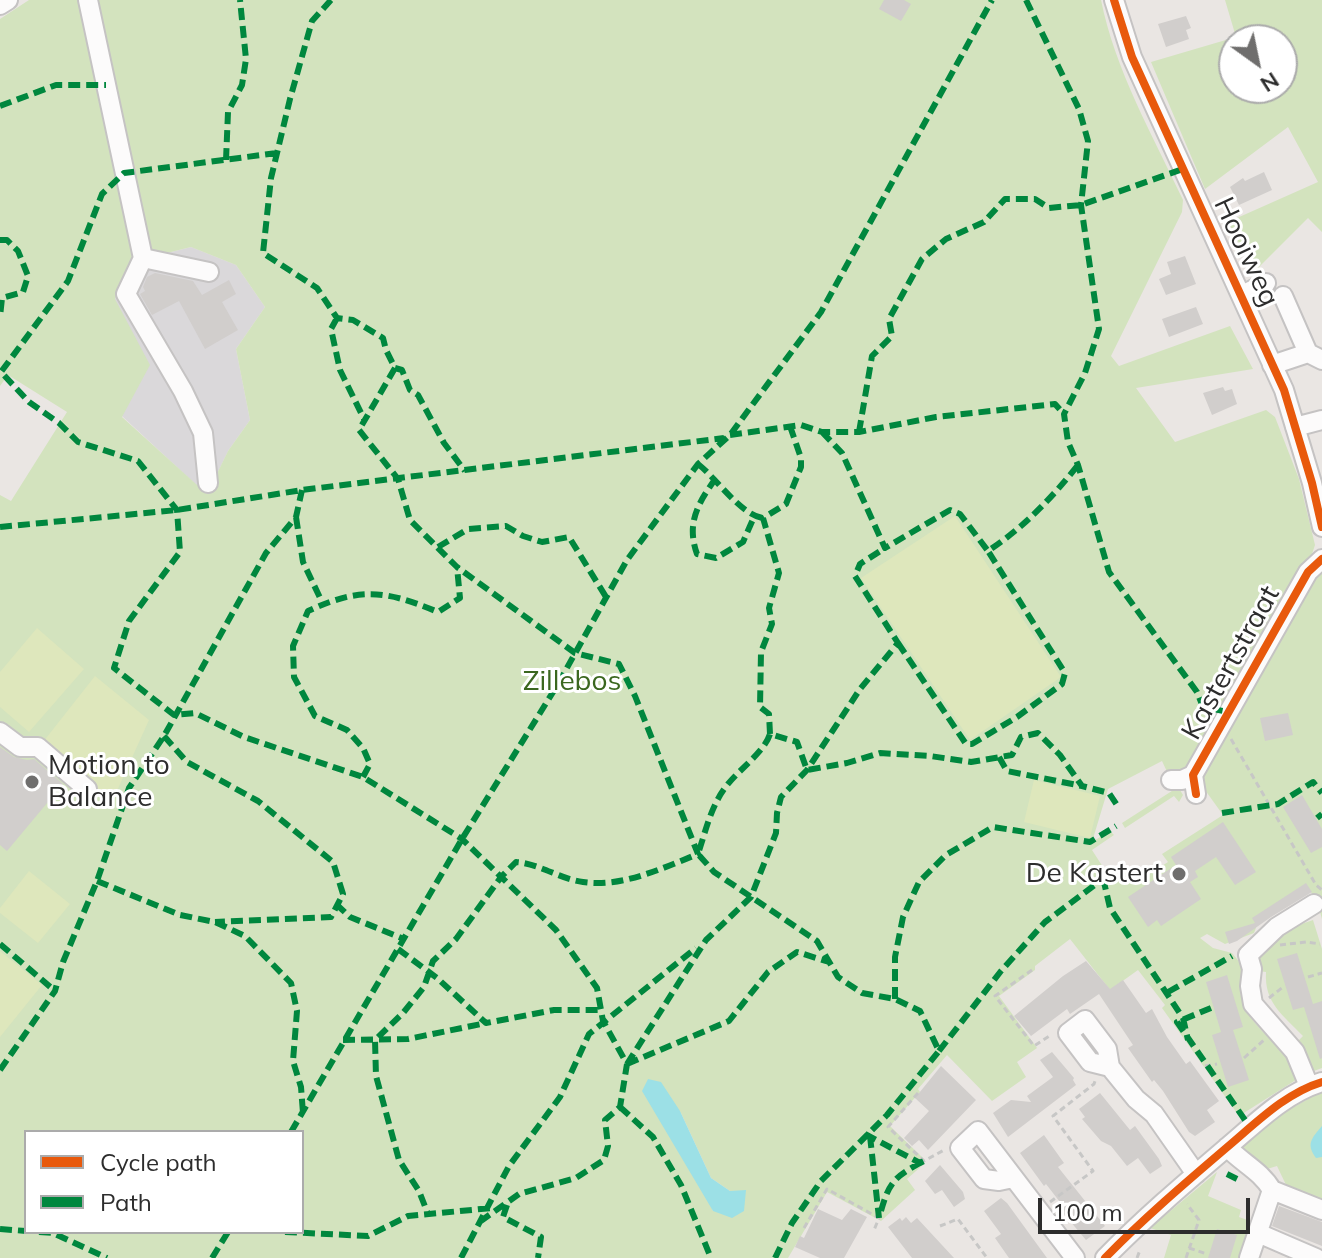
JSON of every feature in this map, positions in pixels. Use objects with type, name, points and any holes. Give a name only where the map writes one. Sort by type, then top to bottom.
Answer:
[{"type":"street","points":[[0,5],[8,0]]},
{"type":"street","points":[[88,0],[143,258],[126,294],[183,391],[203,433],[208,483]]},
{"type":"street","name":"Hooiweg","points":[[1114,0],[1132,57],[1284,390],[1295,427],[1317,478],[1322,527]]},
{"type":"street","points":[[143,258],[209,272]]},
{"type":"street","points":[[1242,295],[1266,283]]},
{"type":"street","points":[[1272,365],[1315,356],[1283,296]]},
{"type":"street","points":[[1295,427],[1322,420]]},
{"type":"street","name":"Kastertstraat","points":[[1196,794],[1193,775],[1308,572],[1322,559]]},
{"type":"street","points":[[0,732],[20,747],[38,747],[87,789]]},
{"type":"street","points":[[1171,780],[1182,780],[1193,775]]},
{"type":"street","points":[[1105,1258],[1227,1147],[1285,1100],[1316,1084],[1295,1052],[1253,1004],[1250,986],[1252,969],[1248,955],[1277,927],[1318,897]]},
{"type":"street","points":[[1110,1067],[1136,1099],[1154,1114],[1196,1174]]},
{"type":"street","points":[[1227,1147],[1270,1181],[1322,1210]]},
{"type":"street","points":[[1013,1178],[1075,1258]]},
{"type":"street","points":[[1249,1258],[1270,1181]]},
{"type":"street","points":[[1258,1233],[1316,1258]]},
{"type":"path","points":[[1222,722],[1316,885],[1318,897]]},
{"type":"path","points":[[1269,946],[1306,942],[1320,944]]},
{"type":"path","points":[[1032,970],[995,996],[1034,1046],[1054,1033]]},
{"type":"path","points":[[1308,977],[1322,973]]},
{"type":"path","points":[[1269,998],[1283,987]]},
{"type":"path","points":[[1244,1058],[1268,1037]]},
{"type":"path","points":[[1205,1066],[1217,1064]]},
{"type":"path","points":[[1044,1205],[1093,1171],[1053,1116],[1095,1081]]},
{"type":"path","points":[[918,1093],[888,1127],[924,1161],[946,1149]]},
{"type":"path","points":[[804,1228],[827,1189],[879,1218],[874,1230]]},
{"type":"path","points":[[1183,1199],[1199,1220],[1186,1258]]},
{"type":"path","points":[[940,1226],[958,1219],[987,1258]]},
{"type":"path","points":[[1189,1248],[1207,1254]]},
{"type":"path","points":[[1137,1258],[1140,1250]]},
{"type":"shaded area","points":[[191,247],[236,265],[265,307],[236,349],[250,420],[228,451],[207,495],[122,416],[115,299],[133,254],[163,254]]},
{"type":"green space","name":"Zillebos","points":[[29,0],[82,0],[118,187],[134,186],[97,0],[1101,0],[1125,77],[1183,200],[1182,212],[1111,356],[1119,366],[1230,326],[1253,369],[1136,388],[1175,442],[1266,410],[1275,417],[1299,479],[1315,545],[1310,560],[1287,590],[1189,772],[1169,776],[1162,761],[1108,789],[1092,842],[1110,831],[1114,835],[1092,850],[1112,881],[1132,868],[1140,880],[1168,862],[1162,854],[1223,815],[1200,783],[1206,759],[1275,635],[1319,571],[1322,573],[1322,919],[1317,901],[1306,885],[1260,917],[1254,933],[1225,944],[1207,934],[1200,938],[1213,948],[1232,953],[1242,965],[1240,992],[1245,1008],[1286,1056],[1299,1078],[1239,1116],[1138,970],[1110,990],[1070,939],[999,996],[1037,1048],[1017,1062],[1026,1077],[992,1101],[947,1055],[890,1126],[924,1159],[924,1164],[907,1179],[915,1190],[881,1221],[827,1192],[788,1258],[0,1258],[0,495],[11,501],[67,412],[8,375],[0,386],[0,19]],"holes":[[[191,247],[236,265],[265,307],[236,349],[250,420],[228,451],[207,494],[122,417],[150,365],[115,299],[133,254],[163,254]],[[680,1111],[711,1178],[730,1191],[713,1211]]]},
{"type":"green space","points":[[1225,0],[1322,0],[1322,232],[1308,218],[1254,272],[1228,222],[1318,182],[1288,127],[1205,189],[1151,62],[1218,42],[1218,104],[1298,104],[1298,24],[1232,24]]},
{"type":"green space","points":[[955,516],[1061,677],[970,740],[861,578]]},
{"type":"green space","points":[[37,628],[84,669],[29,732],[0,707],[0,672]]},
{"type":"green space","points":[[95,676],[149,720],[111,804],[43,742]]},
{"type":"green space","points":[[1034,780],[1100,796],[1090,838],[1024,822]]},
{"type":"green space","points":[[1175,789],[1183,795],[1179,802],[1174,796],[1125,828],[1122,823]]},
{"type":"green space","points":[[29,871],[70,904],[38,943],[0,913],[0,908]]},
{"type":"green space","points":[[1313,920],[1322,949],[1322,1068],[1311,1072],[1296,1043],[1303,1036],[1272,1000],[1266,972],[1258,971],[1259,961],[1269,945],[1286,932]]},
{"type":"green space","points":[[0,951],[42,985],[0,1037]]},
{"type":"green space","points":[[1322,1091],[1322,1202],[1288,1189],[1277,1166],[1267,1169],[1244,1152],[1241,1146],[1273,1119]]},
{"type":"green space","points":[[1217,1172],[1208,1196],[1241,1210],[1239,1217],[1253,1222],[1240,1258],[1164,1258],[1171,1235],[1150,1228]]},
{"type":"water","points":[[648,1079],[661,1082],[680,1111],[711,1178],[730,1191],[746,1190],[744,1211],[732,1218],[713,1211],[642,1091]]},
{"type":"water","points":[[1322,1126],[1322,1157],[1316,1158],[1311,1142]]},
{"type":"building","points":[[884,0],[904,0],[911,4],[901,21],[879,9]]},
{"type":"building","points":[[1186,16],[1191,28],[1186,30],[1189,39],[1166,47],[1158,24]]},
{"type":"building","points":[[1264,172],[1272,190],[1239,205],[1230,187],[1243,178],[1245,181]]},
{"type":"building","points":[[1185,256],[1196,284],[1166,295],[1159,279],[1171,274],[1167,262]]},
{"type":"building","points":[[155,273],[193,281],[202,295],[229,280],[236,294],[222,302],[238,330],[205,349],[179,301],[152,315],[140,294],[145,291],[143,287],[147,277]]},
{"type":"building","points":[[1196,307],[1203,324],[1169,337],[1162,319]]},
{"type":"building","points":[[1223,387],[1225,391],[1232,389],[1237,404],[1212,415],[1203,393]]},
{"type":"building","points":[[1288,713],[1293,735],[1265,741],[1260,718]]},
{"type":"building","points":[[0,747],[14,757],[34,759],[63,784],[7,851],[0,845]]},
{"type":"building","points":[[1302,795],[1322,829],[1322,847],[1311,853],[1283,807]]},
{"type":"building","name":"De Kastert","points":[[1223,822],[1256,872],[1235,885],[1216,857],[1195,871],[1198,877],[1190,882],[1201,899],[1161,926],[1157,920],[1148,927],[1128,897],[1176,865],[1171,857]]},
{"type":"building","points":[[1306,883],[1312,892],[1229,944],[1225,932],[1255,923],[1252,918]]},
{"type":"building","points":[[1297,953],[1313,1004],[1322,1001],[1320,1059],[1304,1007],[1293,1010],[1277,959]]},
{"type":"building","points":[[1086,961],[1110,989],[1123,980],[1146,1013],[1152,1009],[1186,1064],[1190,1061],[1219,1101],[1207,1110],[1215,1122],[1195,1136],[1189,1132],[1163,1091],[1154,1080],[1152,1082],[1128,1048],[1133,1045],[1099,994],[1070,1014],[1067,1009],[1031,1036],[1014,1016]]},
{"type":"building","points":[[1227,975],[1243,1027],[1233,1030],[1249,1080],[1228,1087],[1212,1035],[1221,1032],[1206,982]]},
{"type":"building","points":[[1052,1052],[1074,1078],[1076,1085],[1008,1137],[993,1113],[1011,1100],[1031,1102],[1027,1096],[1053,1077],[1040,1060]]},
{"type":"building","points":[[941,1066],[976,1100],[928,1150],[919,1140],[912,1146],[904,1138],[929,1111],[915,1098]]},
{"type":"building","points":[[1100,1093],[1130,1130],[1135,1126],[1162,1166],[1150,1174],[1138,1158],[1127,1166],[1082,1119],[1085,1117],[1079,1109]]},
{"type":"building","points":[[1044,1135],[1064,1163],[1058,1167],[1105,1226],[1086,1240],[1020,1153]]},
{"type":"building","points":[[940,1165],[963,1192],[965,1199],[954,1207],[942,1190],[935,1194],[925,1181]]},
{"type":"building","points":[[1001,1198],[1047,1258],[1009,1258],[995,1238],[1001,1234],[984,1211]]},
{"type":"building","points":[[1279,1206],[1322,1222],[1322,1246],[1272,1226]]},
{"type":"building","points":[[818,1209],[842,1220],[851,1209],[867,1217],[844,1258],[820,1258],[795,1247],[800,1236],[804,1238]]},
{"type":"building","points":[[906,1217],[911,1223],[917,1218],[954,1258],[912,1258],[888,1227]]},
{"type":"building","points":[[1217,1229],[1237,1235],[1230,1258],[1208,1258]]},
{"type":"marked path","points":[[226,160],[228,112],[242,85],[246,59],[240,0]]},
{"type":"marked path","points":[[331,0],[312,21],[290,99],[271,178],[263,253],[317,288],[337,318],[353,320],[383,338],[395,368],[402,370],[410,390],[418,395],[444,443],[465,471]]},
{"type":"marked path","points":[[292,1130],[462,839],[558,684],[627,560],[698,464],[730,435],[821,312],[992,0]]},
{"type":"marked path","points":[[1026,0],[1079,109],[1088,141],[1081,205],[1099,329],[1085,373],[1064,414],[1068,442],[1078,465],[1109,572],[1197,692],[1203,707],[1228,712]]},
{"type":"marked path","points":[[0,106],[56,85],[106,85]]},
{"type":"marked path","points":[[277,153],[124,173],[102,194],[68,281],[1,372],[29,402],[59,423],[78,442],[138,461],[177,510],[180,552],[129,621],[114,668],[174,715],[195,713],[244,737],[363,777],[462,839],[556,930],[597,988],[603,1021],[627,1064],[620,1107],[605,1120],[608,1146],[604,1160],[576,1178],[519,1194],[478,1223]]},
{"type":"marked path","points":[[859,432],[872,356],[892,336],[889,319],[922,259],[946,239],[984,222],[1005,199],[1035,199],[1049,208],[1081,205],[1183,169]]},
{"type":"marked path","points":[[0,240],[7,240],[18,251],[28,276],[23,292],[2,298],[0,317]]},
{"type":"marked path","points":[[337,318],[331,329],[340,370],[364,419]]},
{"type":"marked path","points":[[395,368],[359,430],[398,479],[410,520],[457,567],[575,653],[619,664],[635,696],[698,854],[642,876],[597,883],[575,880],[516,862],[501,877],[456,939],[433,961],[424,987],[375,1040],[376,1076],[399,1160],[419,1191],[428,1214]]},
{"type":"marked path","points":[[730,435],[801,425],[822,432],[859,432],[936,417],[1055,404],[1064,414]]},
{"type":"marked path","points":[[770,734],[769,714],[760,707],[761,652],[772,624],[769,608],[779,573],[763,518],[786,504],[801,467],[790,426]]},
{"type":"marked path","points":[[822,432],[842,453],[885,548],[950,510],[960,514],[988,551],[1036,512],[1078,465]]},
{"type":"marked path","points":[[0,527],[177,510],[302,490],[724,438]]},
{"type":"marked path","points":[[698,464],[738,504],[763,518]]},
{"type":"marked path","points":[[716,478],[704,496],[693,523],[697,554],[716,558],[743,542],[754,517]]},
{"type":"marked path","points":[[0,1070],[55,991],[63,962],[97,881],[129,788],[164,736],[266,553],[296,517],[302,490]]},
{"type":"marked path","points":[[296,517],[303,562],[323,604]]},
{"type":"marked path","points":[[438,547],[468,529],[506,526],[542,542],[569,537],[606,597]]},
{"type":"marked path","points":[[627,1064],[706,940],[751,897],[776,833],[781,797],[807,770],[860,689],[898,643],[855,576],[860,564],[885,548]]},
{"type":"marked path","points":[[898,643],[966,744],[972,744],[1017,717],[1062,684],[1065,673],[988,551]]},
{"type":"marked path","points":[[363,777],[370,764],[363,748],[347,730],[315,716],[294,677],[293,646],[308,611],[343,598],[373,594],[403,599],[438,612],[460,598],[457,567]]},
{"type":"marked path","points":[[775,1258],[792,1223],[821,1181],[887,1115],[939,1051],[920,1011],[895,999],[862,993],[838,977],[817,941],[714,872],[698,854],[723,790],[761,750],[770,734],[797,742],[807,770],[880,753],[971,762],[1012,755],[1021,737],[1038,733],[1060,755],[1082,786],[1109,793],[1117,805]]},
{"type":"marked path","points":[[164,736],[187,762],[258,801],[333,862],[343,894],[331,917],[215,922]]},
{"type":"marked path","points":[[999,757],[1007,771],[1082,786]]},
{"type":"marked path","points":[[1222,813],[1278,804],[1313,782],[1322,793]]},
{"type":"marked path","points":[[1317,818],[1322,814]]},
{"type":"marked path","points":[[895,999],[895,957],[903,917],[919,882],[946,855],[993,827],[1090,842],[1116,826]]},
{"type":"marked path","points":[[939,1051],[1001,971],[1045,922],[1111,873]]},
{"type":"marked path","points":[[1103,878],[1110,908],[1183,1018],[1188,1040]]},
{"type":"marked path","points":[[97,881],[180,915],[215,922],[245,936],[291,983],[297,1011],[293,1061],[301,1087],[303,1113]]},
{"type":"marked path","points":[[336,904],[350,917],[404,939]]},
{"type":"marked path","points":[[0,944],[55,991]]},
{"type":"marked path","points":[[461,1258],[509,1166],[560,1097],[589,1034],[696,948]]},
{"type":"marked path","points":[[398,949],[437,978],[486,1023],[554,1010],[601,1010]]},
{"type":"marked path","points":[[627,1064],[729,1021],[768,972],[797,952],[829,962]]},
{"type":"marked path","points":[[1168,992],[1232,956]]},
{"type":"marked path","points":[[1211,1008],[1177,1022],[1245,1120]]},
{"type":"marked path","points":[[343,1040],[408,1039],[486,1023]]},
{"type":"marked path","points":[[620,1107],[653,1137],[681,1185],[711,1258]]},
{"type":"marked path","points":[[865,1134],[920,1163],[924,1161]]},
{"type":"marked path","points":[[870,1136],[879,1218]]},
{"type":"marked path","points":[[881,1211],[894,1181],[920,1163]]},
{"type":"marked path","points":[[1227,1174],[1237,1179]]},
{"type":"marked path","points":[[507,1205],[503,1217],[541,1237],[538,1258]]},
{"type":"marked path","points":[[304,1233],[368,1236],[408,1216],[492,1208]]},
{"type":"marked path","points":[[0,1229],[24,1231]]},
{"type":"marked path","points":[[55,1234],[107,1258]]},
{"type":"marked path","points":[[212,1258],[227,1234]]},
{"type":"cycle path","points":[[1114,0],[1132,57],[1284,390],[1322,527]]},
{"type":"cycle path","points":[[1196,794],[1193,775],[1308,572],[1322,559]]},
{"type":"cycle path","points":[[1105,1258],[1259,1120],[1283,1101],[1322,1082]]},
{"type":"place","name":"Motion to Balance","points":[[32,782]]},
{"type":"place","name":"De Kastert","points":[[1179,874]]}]
